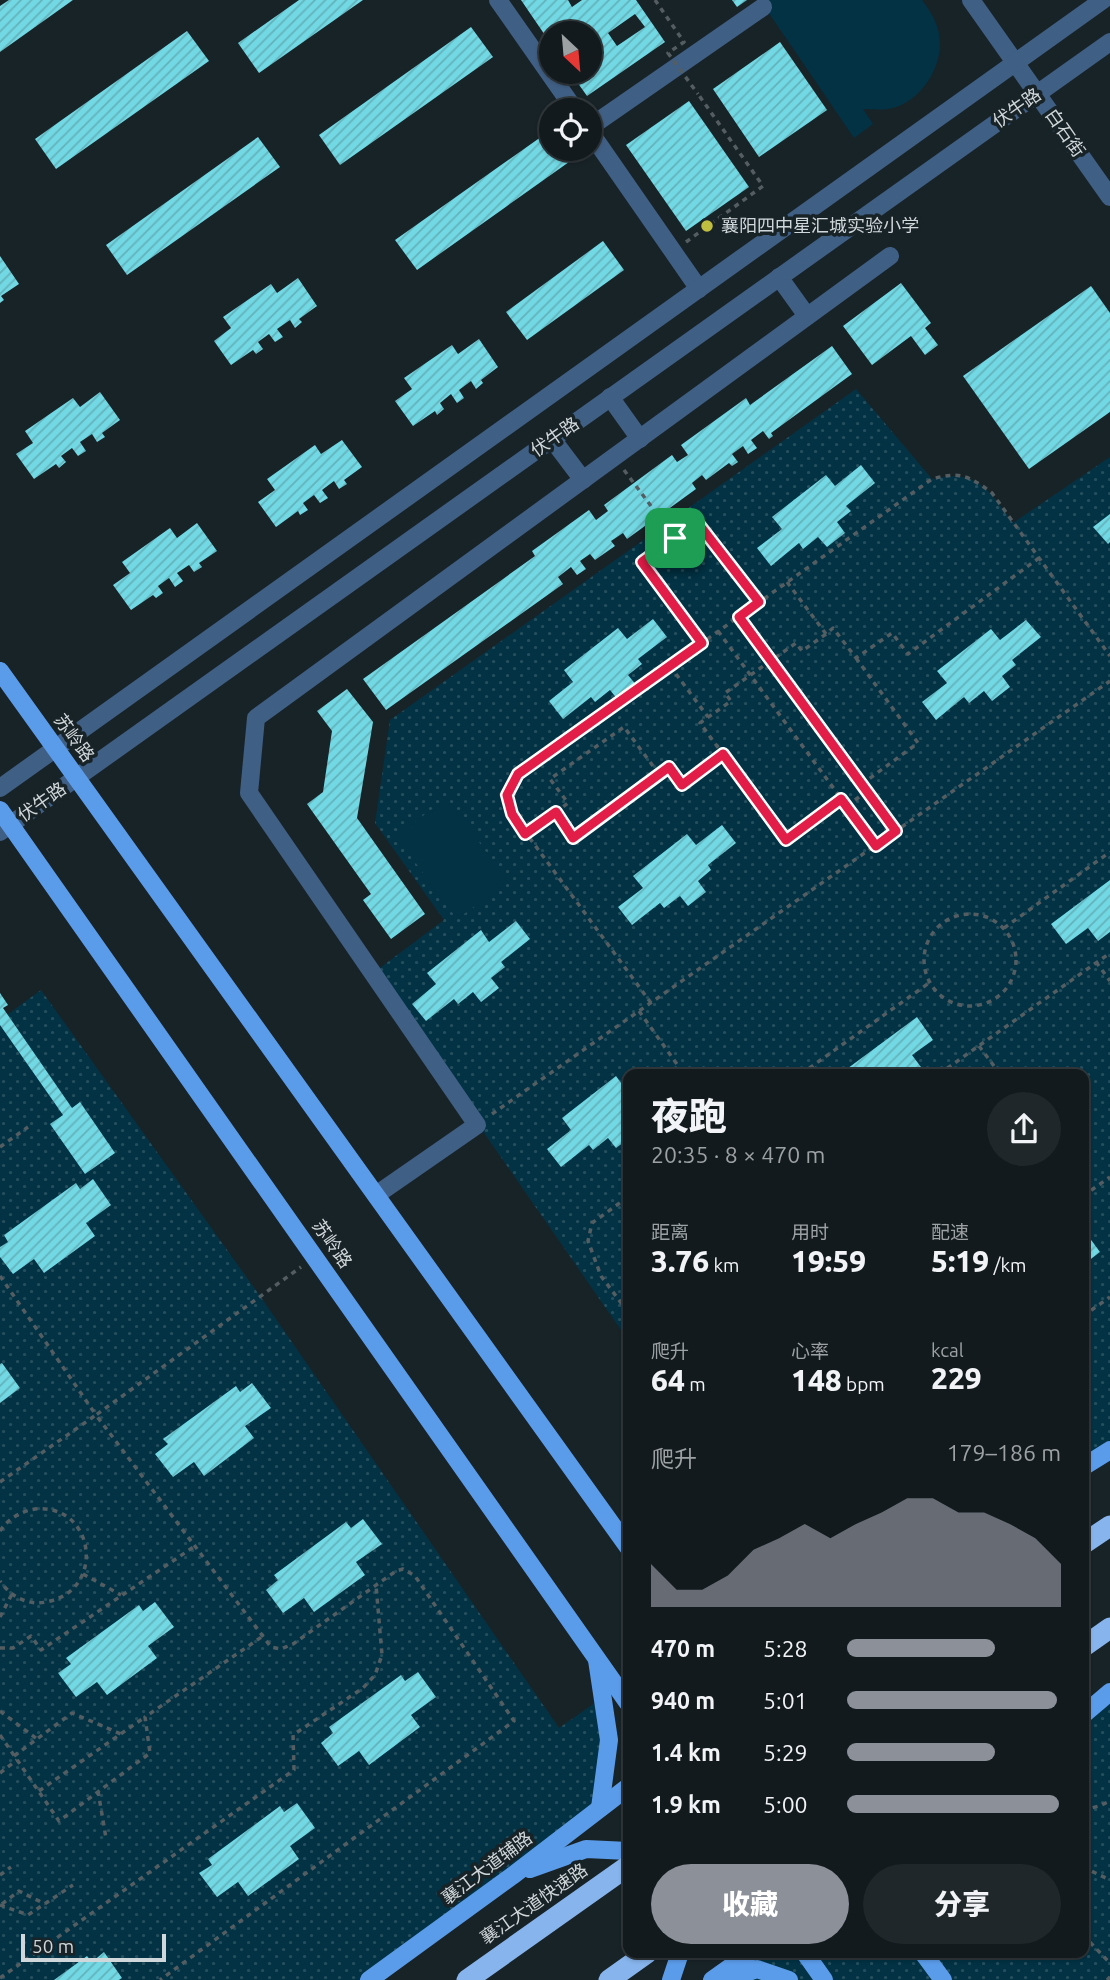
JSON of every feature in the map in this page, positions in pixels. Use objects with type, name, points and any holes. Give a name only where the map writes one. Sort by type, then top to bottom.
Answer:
[{"type":"highway","points":[[1089,1540],[1106,1529]]},
{"type":"highway","points":[[1089,1643],[1110,1628]]},
{"type":"highway","name":"襄江大道快速路","points":[[467,1980],[623,1870]]},
{"type":"highway","points":[[609,1980],[640,1958]]},
{"type":"main road","name":"苏岭路","points":[[0,671],[623,1539]]},
{"type":"main road","name":"苏岭路","points":[[3,822],[315,1257],[623,1695]]},
{"type":"main road","points":[[1089,1463],[1110,1450]]},
{"type":"main road","points":[[597,1656],[608,1740],[600,1808]]},
{"type":"main road","points":[[1089,1710],[1110,1692]]},
{"type":"main road","name":"襄江大道辅路","points":[[369,1980],[623,1791]]},
{"type":"main road","points":[[512,1876],[586,1849],[623,1851]]},
{"type":"main road","points":[[671,1980],[678,1958]]},
{"type":"main road","points":[[712,1980],[743,1958]]},
{"type":"main road","points":[[809,1958],[824,1980]]},
{"type":"main road","points":[[927,1958],[943,1980]]},
{"type":"main road","points":[[726,1980],[757,1969],[789,1980]]},
{"type":"street","points":[[498,0],[567,98]]},
{"type":"street","name":"白石街","points":[[971,0],[1110,197]]},
{"type":"street","points":[[0,788],[1103,0]]},
{"type":"street","points":[[602,121],[763,7]]},
{"type":"street","name":"伏牛路","points":[[3,822],[76,777],[1110,42]]},
{"type":"street","points":[[602,147],[699,289]]},
{"type":"street","points":[[376,1195],[477,1125],[249,793],[256,718],[890,256]]},
{"type":"street","points":[[779,277],[807,316]]},
{"type":"street","points":[[610,397],[640,439]]},
{"type":"street","points":[[552,439],[583,480]]},
{"type":"path","points":[[655,0],[684,41],[668,53],[763,186],[673,251]]},
{"type":"path","points":[[614,457],[675,538]]},
{"type":"path","points":[[651,1003],[512,814],[507,795],[518,774],[932,479],[946,475],[970,477],[992,492],[1110,656]]},
{"type":"path","points":[[702,643],[642,562],[697,522],[759,602]]},
{"type":"path","points":[[856,659],[892,633],[908,654],[1039,558]]},
{"type":"path","points":[[787,582],[826,634]]},
{"type":"path","points":[[739,617],[896,831]]},
{"type":"path","points":[[841,799],[786,840],[700,723],[731,701],[725,693],[771,660],[796,643],[802,651],[834,628],[918,743],[862,784]]},
{"type":"path","points":[[718,631],[876,846]]},
{"type":"path","points":[[670,666],[708,717]]},
{"type":"path","points":[[477,1125],[1110,681]]},
{"type":"path","points":[[525,834],[568,803],[550,779],[624,727],[659,774]]},
{"type":"path","points":[[556,812],[573,838],[669,767],[682,785],[723,754]]},
{"type":"path","points":[[846,806],[867,791]]},
{"type":"path","points":[[1004,928],[1110,852]]},
{"type":"path","points":[[978,914],[992,919],[1004,928],[1013,941],[1015,972],[1008,986],[997,997],[983,1004],[968,1006],[953,1003],[939,995],[929,983],[924,968],[928,939],[937,927],[949,918],[978,914]]},
{"type":"path","points":[[946,1069],[1110,953]]},
{"type":"path","points":[[1096,962],[1110,981]]},
{"type":"path","points":[[808,1069],[929,983]]},
{"type":"path","points":[[639,1011],[680,1069]]},
{"type":"path","points":[[979,1046],[996,1069]]},
{"type":"path","points":[[0,1147],[28,1127]]},
{"type":"path","points":[[1089,1192],[1110,1177]]},
{"type":"path","points":[[623,1201],[592,1223],[588,1241],[601,1276],[623,1305]]},
{"type":"path","points":[[0,1482],[315,1257]]},
{"type":"path","points":[[0,1276],[96,1415],[271,1647],[281,1649],[293,1644],[396,1571],[403,1569],[415,1576],[514,1721],[160,1980]]},
{"type":"path","points":[[1089,1312],[1110,1297]]},
{"type":"path","points":[[0,1587],[27,1601],[42,1603],[58,1599],[72,1591],[87,1563],[81,1532],[70,1520],[57,1512],[27,1510],[13,1517],[1,1528]]},
{"type":"path","points":[[0,1648],[13,1648],[31,1636],[41,1650],[195,1546]]},
{"type":"path","points":[[83,1574],[121,1596]]},
{"type":"path","points":[[0,1581],[12,1594]]},
{"type":"path","points":[[0,1978],[294,1770],[293,1735],[363,1688],[374,1675],[382,1655],[376,1585]]},
{"type":"path","points":[[0,1617],[12,1594]]},
{"type":"path","points":[[39,1791],[263,1636]]},
{"type":"path","points":[[0,1711],[37,1739]]},
{"type":"path","points":[[0,1773],[37,1739],[72,1713],[121,1734]]},
{"type":"path","points":[[0,1735],[59,1821],[150,1753],[145,1717]]},
{"type":"path","points":[[98,1791],[106,1838]]},
{"type":"path","points":[[1089,1808],[1110,1801]]},
{"type":"path","points":[[0,1875],[12,1867]]},
{"type":"path","points":[[1089,1870],[1110,1880]]},
{"type":"path","points":[[0,1905],[28,1915],[73,1885]]},
{"type":"path","points":[[0,1905],[19,1891],[45,1904]]},
{"type":"path","points":[[1089,1941],[1110,1963]]},
{"type":"shaded area","points":[[760,0],[922,0],[939,32],[940,44],[936,64],[927,83],[905,103],[888,109],[863,109],[873,124],[854,138]]},
{"type":"shaded area","points":[[856,389],[932,479],[947,476],[971,479],[989,492],[1013,523],[1110,457],[1110,1450],[1089,1463],[1089,1069],[623,1069],[623,1333],[373,973],[444,920],[375,823],[390,720]]},
{"type":"shaded area","points":[[447,798],[508,882],[457,919],[396,836]]},
{"type":"shaded area","points":[[41,990],[260,1296],[559,1728],[602,1698],[600,1808],[369,1980],[0,1980],[0,1020]]},
{"type":"shaded area","points":[[1110,1692],[1110,1980],[712,1980],[743,1958],[1089,1958],[1089,1710]]},
{"type":"building","points":[[9,0],[73,0],[0,52],[0,6]]},
{"type":"building","points":[[299,0],[363,0],[259,73],[238,43]]},
{"type":"building","points":[[521,0],[568,0],[572,7],[582,0],[636,0],[665,42],[587,96],[578,84],[602,84],[602,21],[539,21],[539,26]],"holes":[[[635,14],[645,27],[617,46],[608,33]]]},
{"type":"building","points":[[732,0],[747,0],[737,7]]},
{"type":"building","points":[[471,27],[493,57],[340,165],[319,135]]},
{"type":"building","points":[[187,31],[209,61],[56,169],[35,139]]},
{"type":"building","points":[[780,42],[827,110],[759,157],[713,89]]},
{"type":"building","points":[[689,101],[749,187],[686,231],[626,145]]},
{"type":"building","points":[[258,137],[280,167],[127,275],[106,245]]},
{"type":"building","points":[[539,138],[539,161],[569,162],[417,270],[395,240]]},
{"type":"building","points":[[603,241],[624,270],[527,340],[506,312]]},
{"type":"building","points":[[0,256],[19,284],[1,296],[4,300],[0,303]]},
{"type":"building","points":[[298,278],[317,306],[299,319],[302,322],[295,328],[290,320],[277,329],[283,337],[275,342],[269,334],[258,342],[263,349],[256,354],[253,350],[231,365],[214,341],[231,328],[223,317],[271,284],[277,293]]},
{"type":"building","points":[[901,283],[931,323],[925,328],[938,345],[925,355],[911,336],[872,365],[843,326]]},
{"type":"building","points":[[1091,286],[1110,313],[1110,412],[1029,469],[963,376]]},
{"type":"building","points":[[479,339],[498,367],[481,380],[483,383],[476,389],[471,381],[459,390],[464,398],[457,403],[451,394],[440,403],[444,409],[437,415],[435,411],[413,426],[395,401],[412,389],[404,378],[452,345],[458,354]]},
{"type":"building","points":[[832,346],[852,374],[771,433],[773,436],[769,439],[763,431],[751,440],[757,448],[748,454],[743,446],[732,454],[738,462],[732,466],[729,463],[706,480],[702,475],[692,483],[696,489],[627,539],[623,533],[611,541],[615,546],[595,560],[590,554],[580,561],[586,569],[577,575],[571,567],[558,577],[563,584],[386,710],[363,679],[535,556],[532,551],[589,510],[596,520],[608,511],[604,505],[672,455],[677,462],[688,455],[681,445],[746,398],[750,405]]},
{"type":"building","points":[[100,392],[120,420],[102,433],[105,437],[97,442],[92,434],[80,442],[86,451],[78,456],[72,448],[61,456],[66,462],[59,468],[56,464],[34,479],[16,454],[33,443],[25,431],[73,398],[80,407]]},
{"type":"building","points":[[342,440],[362,467],[344,480],[347,484],[339,489],[334,481],[322,490],[328,498],[320,503],[314,495],[303,503],[308,510],[300,515],[298,511],[276,527],[258,502],[275,490],[267,479],[315,445],[321,454]]},
{"type":"building","points":[[861,465],[875,483],[846,506],[851,511],[837,522],[845,533],[827,547],[818,537],[803,549],[799,543],[771,566],[757,548],[782,529],[772,517],[826,475],[835,486]]},
{"type":"building","points":[[1110,514],[1110,542],[1108,544],[1093,527]]},
{"type":"building","points":[[197,523],[217,551],[199,563],[202,567],[194,572],[189,565],[177,573],[183,581],[175,587],[169,578],[158,586],[163,593],[156,598],[153,595],[131,610],[113,585],[130,573],[122,562],[170,528],[177,538]]},
{"type":"building","points":[[653,619],[667,637],[638,659],[642,664],[628,675],[637,686],[618,700],[610,690],[595,702],[591,697],[563,719],[549,701],[573,682],[564,670],[618,628],[627,639]]},
{"type":"building","points":[[1026,620],[1041,637],[1012,660],[1016,665],[1002,676],[1010,687],[992,701],[984,691],[969,703],[964,697],[936,720],[922,702],[947,683],[937,671],[991,629],[1000,640]]},
{"type":"building","points":[[347,689],[373,722],[357,818],[425,914],[391,939],[363,900],[371,894],[307,804],[323,792],[332,731],[317,711]]},
{"type":"building","points":[[722,825],[736,843],[708,865],[711,870],[698,881],[706,892],[688,906],[680,896],[664,908],[660,903],[632,925],[618,907],[643,888],[633,876],[687,834],[696,845]]},
{"type":"building","points":[[1110,880],[1110,932],[1098,941],[1088,928],[1066,944],[1051,924]]},
{"type":"building","points":[[516,921],[530,939],[501,962],[505,967],[491,978],[499,988],[481,1002],[473,992],[458,1004],[454,999],[426,1021],[412,1004],[436,984],[427,973],[481,930],[489,942]]},
{"type":"building","points":[[0,993],[8,1005],[3,1008],[72,1108],[80,1102],[115,1153],[85,1174],[50,1124],[63,1115],[0,1025]]},
{"type":"building","points":[[917,1017],[933,1040],[912,1055],[921,1067],[918,1069],[847,1069]]},
{"type":"building","points":[[616,1076],[623,1086],[623,1143],[616,1148],[608,1138],[593,1150],[589,1145],[561,1167],[547,1149],[571,1130],[562,1118]]},
{"type":"building","points":[[93,1179],[111,1205],[86,1223],[95,1236],[44,1273],[34,1259],[13,1274],[0,1257],[0,1247],[8,1242],[4,1235],[76,1183],[80,1189]]},
{"type":"building","points":[[1089,1237],[1100,1252],[1089,1260]]},
{"type":"building","points":[[2,1363],[20,1388],[0,1403],[0,1364]]},
{"type":"building","points":[[252,1383],[271,1408],[245,1426],[254,1438],[204,1476],[194,1462],[173,1477],[155,1454],[168,1444],[163,1439],[236,1386],[240,1392]]},
{"type":"building","points":[[363,1519],[382,1544],[356,1562],[365,1575],[314,1612],[304,1598],[283,1613],[266,1590],[278,1580],[274,1575],[346,1522],[351,1528]]},
{"type":"building","points":[[155,1602],[174,1627],[148,1646],[157,1658],[107,1695],[97,1682],[76,1697],[58,1673],[71,1664],[66,1658],[139,1605],[143,1611]]},
{"type":"building","points":[[418,1672],[436,1697],[411,1715],[420,1727],[369,1765],[359,1751],[338,1766],[321,1743],[333,1733],[329,1727],[401,1675],[405,1681]]},
{"type":"building","points":[[297,1803],[315,1828],[290,1846],[299,1859],[248,1896],[238,1882],[217,1897],[199,1873],[212,1865],[208,1859],[280,1806],[284,1812]]},
{"type":"building","points":[[104,1952],[122,1978],[119,1980],[54,1980],[87,1956],[92,1962]]},
{"type":"place","name":"襄阳四中星汇城实验小学","points":[[707,226]]},
{"type":"route","points":[[697,522],[759,602],[739,617],[896,831],[876,846],[841,799],[786,840],[723,754],[682,785],[669,767],[573,838],[556,812],[525,834],[512,814],[507,795],[518,774],[702,643],[642,562],[675,538],[697,522]]}]
